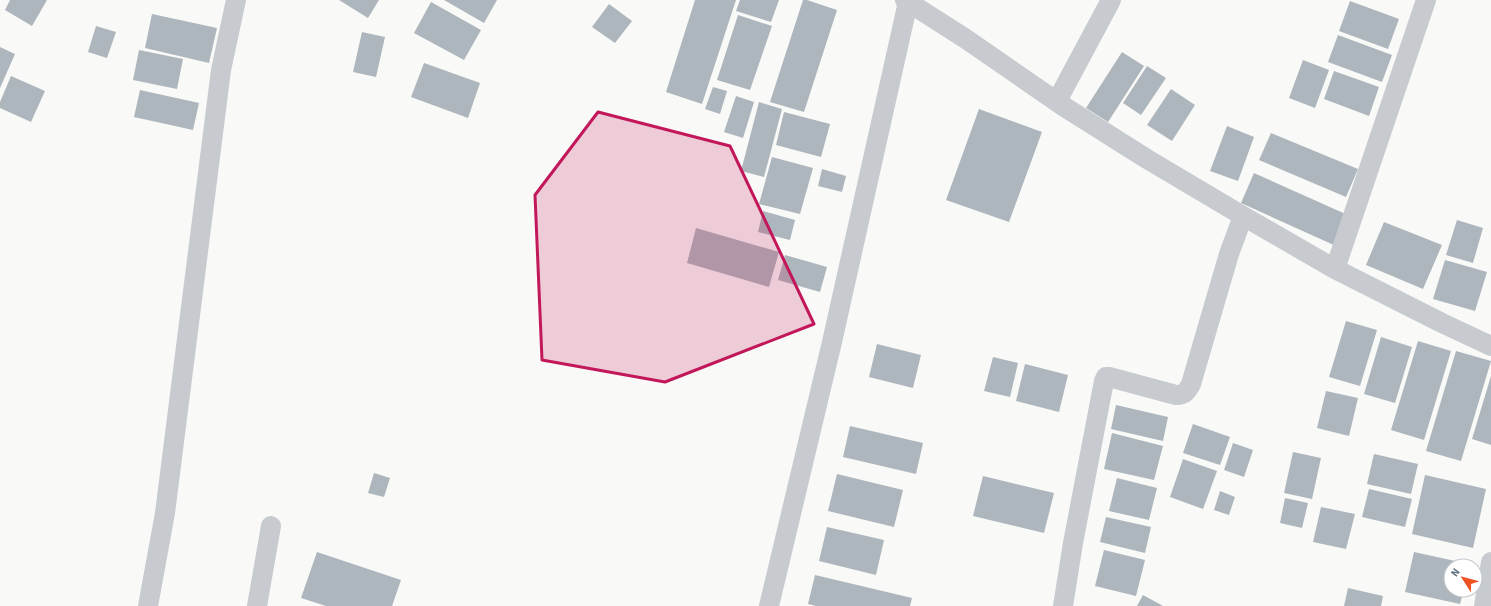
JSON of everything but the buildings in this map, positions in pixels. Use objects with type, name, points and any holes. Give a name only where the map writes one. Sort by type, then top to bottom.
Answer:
[{"type":"street","points":[[148,606],[165,513],[221,70],[236,0]]},
{"type":"street","points":[[1057,101],[1111,0]]},
{"type":"street","points":[[1336,269],[1426,0]]},
{"type":"street","points":[[769,606],[832,342],[906,1],[1147,159],[1243,216],[1336,269],[1442,323],[1491,346]]},
{"type":"street","points":[[1063,606],[1073,543],[1105,379],[1109,377],[1176,395],[1186,393],[1191,384],[1243,216]]},
{"type":"street","points":[[257,606],[271,526]]},
{"type":"street","points":[[1484,606],[1491,562]]},
{"type":"highlighted area","points":[[598,112],[730,146],[814,324],[665,382],[542,360],[535,195]]}]
